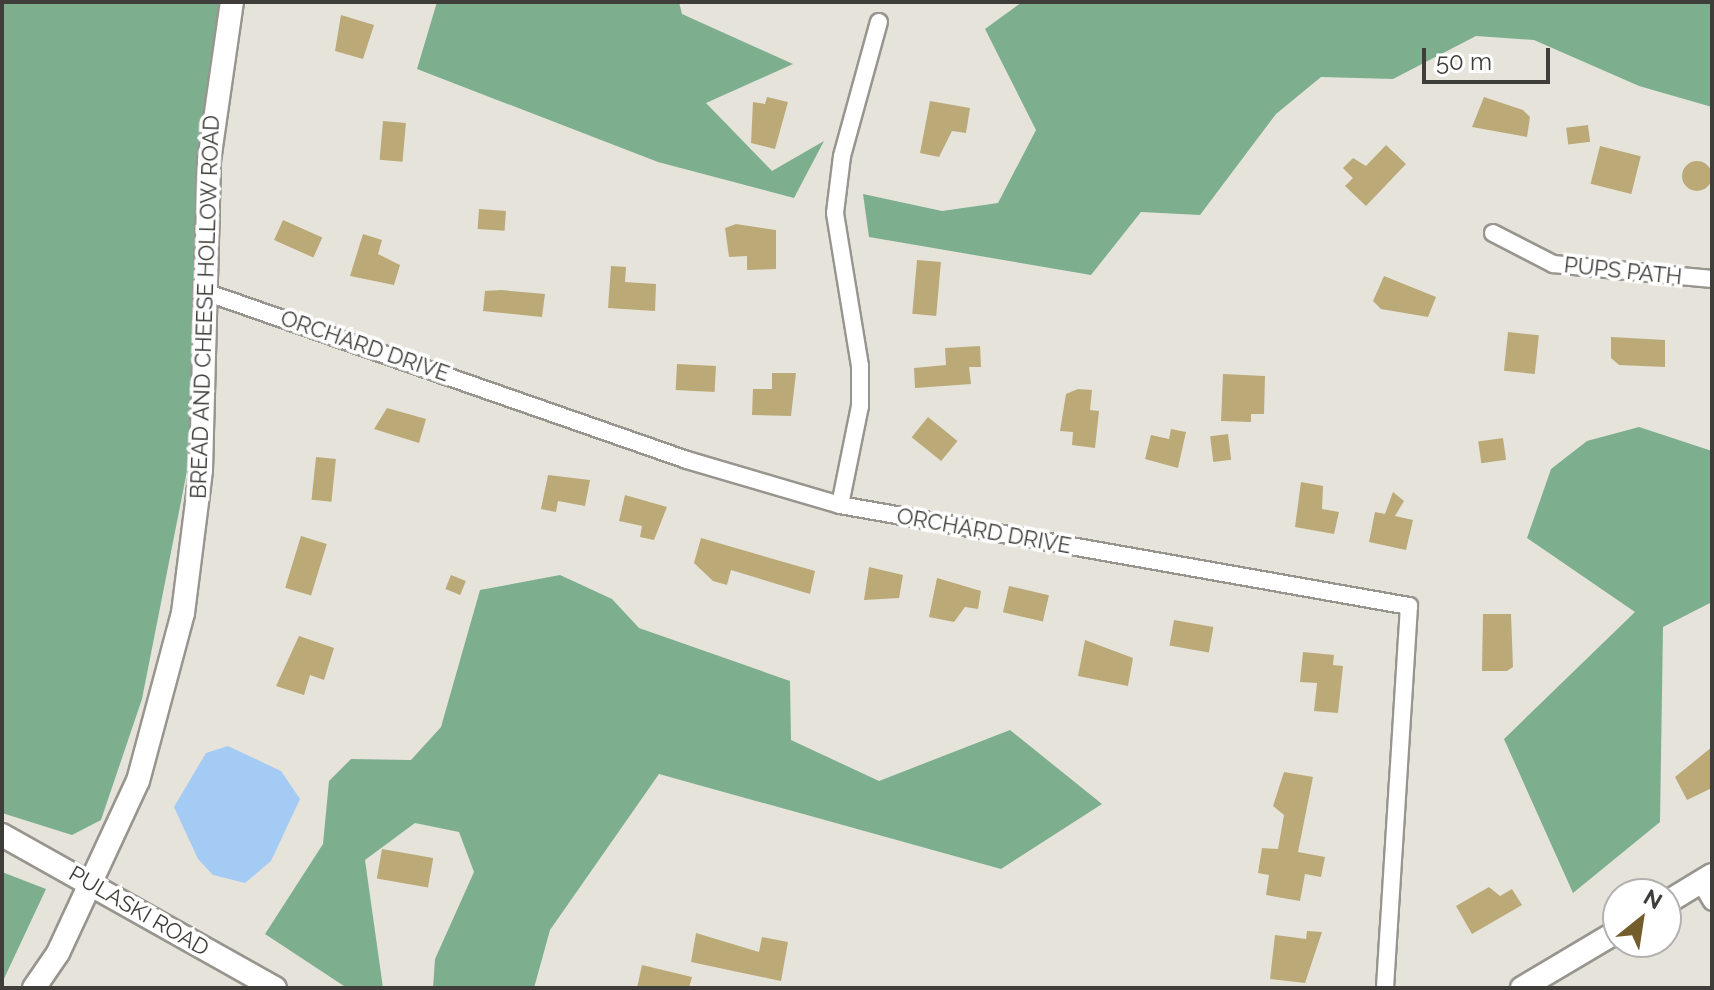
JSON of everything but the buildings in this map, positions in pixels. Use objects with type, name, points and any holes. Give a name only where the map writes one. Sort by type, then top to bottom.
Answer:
[{"type":"main road","name":"BREAD AND CHEESE HOLLOW ROAD","points":[[34,988],[90,884],[138,781],[183,613],[201,470],[208,293],[209,161],[232,2]]},
{"type":"main road","name":"PULASKI ROAD","points":[[2,835],[275,988]]},
{"type":"main road","points":[[1682,893],[1706,879]]},
{"type":"main road","points":[[1522,988],[1602,940]]},
{"type":"street","points":[[840,505],[860,406],[860,366],[835,213],[842,156],[879,22]]},
{"type":"street","name":"PUPS PATH","points":[[1493,233],[1553,264],[1712,279]]},
{"type":"street","name":"ORCHARD DRIVE","points":[[208,293],[687,460],[840,505],[1409,606],[1385,988]]},
{"type":"street","points":[[1706,879],[1712,902]]},
{"type":"green space","points":[[2,2],[224,2],[215,33],[188,466],[142,699],[101,820],[72,835],[2,813]]},
{"type":"green space","points":[[437,2],[679,2],[682,14],[793,64],[706,103],[772,171],[824,141],[794,198],[658,162],[417,69]]},
{"type":"green space","points":[[1022,2],[1712,2],[1712,107],[1639,86],[1534,40],[1476,36],[1393,79],[1321,77],[1276,114],[1200,215],[1141,212],[1091,275],[869,237],[863,194],[942,211],[998,203],[1036,130],[985,29]]},
{"type":"green space","points":[[1639,427],[1712,451],[1712,602],[1663,627],[1660,822],[1573,893],[1504,739],[1635,612],[1527,538],[1551,469],[1587,441]]},
{"type":"green space","points":[[560,575],[612,599],[639,628],[790,681],[791,740],[879,781],[1010,730],[1102,804],[1001,869],[659,774],[550,930],[534,988],[433,988],[435,959],[474,872],[459,832],[415,823],[365,860],[383,988],[347,988],[265,934],[323,844],[329,781],[351,759],[411,760],[441,727],[480,590]]},
{"type":"green space","points":[[2,872],[46,889],[2,983]]},
{"type":"water","points":[[228,746],[281,771],[300,799],[271,861],[245,883],[213,875],[198,859],[174,807],[206,753]]}]
